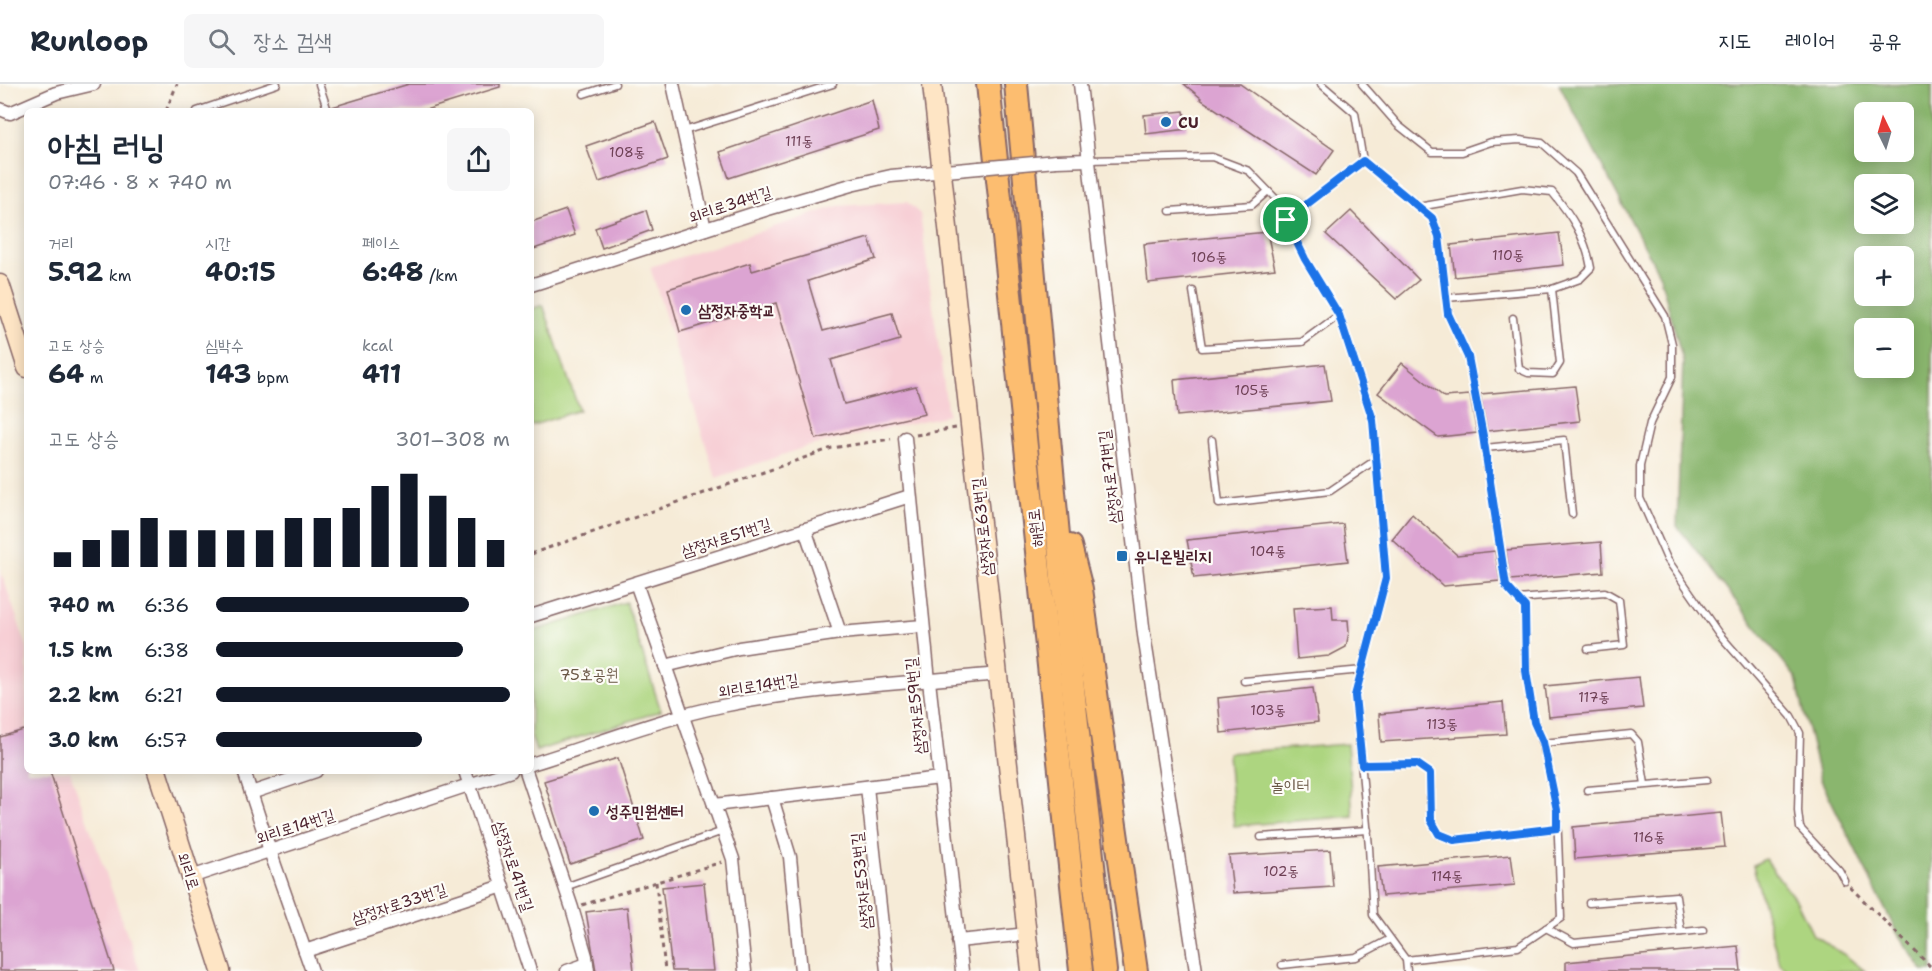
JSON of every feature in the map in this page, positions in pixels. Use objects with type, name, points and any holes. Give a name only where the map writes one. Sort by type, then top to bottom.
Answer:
[{"type":"highway","name":"해원로","points":[[988,84],[1081,971]]},
{"type":"highway","name":"해원로","points":[[1016,84],[1069,653],[1105,971]]},
{"type":"highway","points":[[1053,483],[1081,589],[1136,971]]},
{"type":"street","points":[[0,109],[10,113],[56,93],[94,84]]},
{"type":"street","points":[[672,84],[705,229]]},
{"type":"street","name":"삼정자로63번길","points":[[932,84],[1031,971]]},
{"type":"street","name":"삼정자로71번길","points":[[1080,84],[1144,635],[1196,971]]},
{"type":"street","name":"외리로34번길","points":[[534,284],[705,229],[851,185],[891,176],[1089,160]]},
{"type":"street","points":[[0,284],[24,359]]},
{"type":"street","name":"삼정자로59번길","points":[[904,438],[962,971]]},
{"type":"street","name":"삼정자로51번길","points":[[534,615],[910,496]]},
{"type":"street","points":[[805,529],[840,633]]},
{"type":"street","points":[[636,583],[733,859],[745,971]]},
{"type":"street","points":[[665,666],[739,648],[840,633],[923,626]]},
{"type":"street","name":"외리로14번길","points":[[534,763],[683,716],[777,696],[998,674]]},
{"type":"street","name":"외리로","points":[[158,774],[221,971]]},
{"type":"street","points":[[245,774],[312,971]]},
{"type":"street","points":[[251,793],[307,774]]},
{"type":"street","name":"삼정자로41번길","points":[[466,774],[530,971]]},
{"type":"street","name":"외리로14번길","points":[[191,877],[502,774]]},
{"type":"street","points":[[527,774],[572,908],[587,968],[567,971]]},
{"type":"street","points":[[714,805],[940,778]]},
{"type":"street","name":"삼정자로53번길","points":[[867,787],[887,971]]},
{"type":"street","points":[[772,798],[790,857],[801,971]]},
{"type":"street","name":"삼정자로33번길","points":[[305,951],[503,886]]},
{"type":"street","points":[[958,941],[1027,934]]},
{"type":"lane","points":[[206,108],[277,84]]},
{"type":"lane","points":[[319,84],[327,108]]},
{"type":"lane","points":[[584,94],[615,84]]},
{"type":"lane","points":[[683,131],[834,84]]},
{"type":"lane","points":[[1321,84],[1355,113],[1363,161],[1432,218],[1439,236],[1448,314],[1468,357],[1485,448],[1506,586],[1525,607],[1526,671],[1534,722],[1543,742],[1557,810],[1561,918],[1518,946],[1406,960]]},
{"type":"lane","points":[[1362,84],[1398,125],[1432,152],[1462,152],[1491,142],[1520,140],[1542,143],[1576,173],[1665,316],[1672,344],[1672,377],[1650,423],[1640,466],[1640,498],[1667,559],[1719,634],[1791,716],[1800,733],[1797,811],[1800,828],[1839,870],[1845,881]]},
{"type":"lane","points":[[1089,160],[1212,158],[1249,171],[1276,199],[1305,259],[1339,315],[1373,420],[1386,578],[1355,696],[1368,830],[1373,915],[1406,960],[1407,971]]},
{"type":"lane","points":[[1286,220],[1363,161]]},
{"type":"lane","points":[[1418,207],[1522,189],[1552,192],[1567,209],[1587,248],[1591,267],[1580,279],[1552,289],[1446,298]]},
{"type":"lane","points":[[1170,211],[1252,205],[1268,191]]},
{"type":"lane","points":[[1513,318],[1519,369],[1528,373],[1553,374],[1560,363],[1552,289]]},
{"type":"lane","points":[[1193,291],[1202,348],[1302,342],[1339,315]]},
{"type":"lane","points":[[1212,440],[1218,504],[1330,491],[1377,459]]},
{"type":"lane","points":[[1485,448],[1564,440],[1572,514]]},
{"type":"lane","points":[[1518,599],[1605,592],[1619,600],[1624,645],[1588,649]]},
{"type":"lane","points":[[1244,681],[1363,670]]},
{"type":"lane","points":[[1543,742],[1630,734],[1638,742],[1645,784]]},
{"type":"lane","points":[[1362,765],[1417,764],[1430,773],[1431,820],[1439,834],[1454,840],[1557,828]]},
{"type":"lane","points":[[1587,790],[1707,780]]},
{"type":"lane","points":[[1261,837],[1368,830]]},
{"type":"lane","points":[[565,887],[723,831]]},
{"type":"lane","points":[[1589,903],[1676,896],[1681,932]]},
{"type":"lane","points":[[1546,928],[1574,943],[1703,930]]},
{"type":"lane","points":[[1282,965],[1356,957],[1390,939]]},
{"type":"path","points":[[167,108],[177,84]]},
{"type":"path","points":[[534,553],[832,448]]},
{"type":"path","points":[[572,908],[733,859]]},
{"type":"path","points":[[1845,881],[1932,968]]},
{"type":"path","points":[[656,882],[665,971]]},
{"type":"shaded area","name":"삼정자중학교","points":[[907,202],[920,214],[948,415],[805,447],[716,478],[650,267],[838,206]]},
{"type":"shaded area","points":[[0,569],[24,638],[24,774],[71,774],[140,971],[0,971]]},
{"type":"green space","points":[[1559,84],[1932,84],[1932,971],[1923,971],[1896,931],[1819,776],[1796,678],[1677,526],[1683,361],[1660,276]]},
{"type":"green space","points":[[543,305],[579,410],[534,425],[534,308]]},
{"type":"green space","name":"75호공원","points":[[626,602],[661,711],[536,751],[534,745],[534,631]]},
{"type":"green space","name":"놀이터","points":[[1347,744],[1353,816],[1234,826],[1228,753]]},
{"type":"green space","points":[[1765,859],[1797,902],[1813,935],[1865,971],[1789,971],[1779,963],[1753,865]]},
{"type":"building","points":[[409,84],[500,84],[500,87],[432,108],[332,107]]},
{"type":"building","points":[[1184,84],[1240,84],[1334,150],[1316,175],[1200,99]]},
{"type":"building","points":[[872,100],[879,130],[729,178],[720,152]]},
{"type":"building","points":[[1184,111],[1187,129],[1146,134],[1144,115]]},
{"type":"building","points":[[655,122],[668,159],[599,182],[586,146]]},
{"type":"building","points":[[566,210],[575,235],[534,249],[534,221]]},
{"type":"building","points":[[646,210],[652,230],[602,248],[595,228]]},
{"type":"building","points":[[1351,211],[1419,280],[1396,299],[1326,234]]},
{"type":"building","points":[[1267,232],[1275,269],[1148,283],[1144,244]]},
{"type":"building","points":[[1559,233],[1564,265],[1455,277],[1451,245]]},
{"type":"building","name":"삼정자중학교","points":[[869,238],[876,259],[808,281],[823,331],[892,313],[900,340],[831,360],[844,404],[916,386],[925,414],[816,439],[776,303],[680,332],[668,289],[750,263],[752,271]]},
{"type":"building","points":[[1402,363],[1444,397],[1470,395],[1477,433],[1438,437],[1378,393]]},
{"type":"building","points":[[1325,364],[1331,401],[1177,416],[1174,380]]},
{"type":"building","points":[[1575,386],[1580,421],[1487,431],[1480,394]]},
{"type":"building","points":[[1412,514],[1457,555],[1495,551],[1500,581],[1443,586],[1392,539]]},
{"type":"building","points":[[1343,524],[1348,561],[1194,578],[1187,540]]},
{"type":"building","points":[[1601,542],[1603,572],[1510,580],[1506,550]]},
{"type":"building","points":[[1332,606],[1333,620],[1348,620],[1349,632],[1346,647],[1329,656],[1297,659],[1293,608]]},
{"type":"building","points":[[1639,677],[1643,708],[1549,717],[1545,686]]},
{"type":"building","points":[[1313,688],[1318,722],[1221,733],[1218,698]]},
{"type":"building","points":[[1503,702],[1506,734],[1381,742],[1379,714]]},
{"type":"building","points":[[24,730],[24,774],[51,774],[114,971],[0,971],[0,737]]},
{"type":"building","name":"성주민원센터","points":[[618,758],[644,840],[570,864],[544,781]]},
{"type":"building","points":[[1721,813],[1725,847],[1575,859],[1573,827]]},
{"type":"building","points":[[1330,850],[1333,887],[1233,893],[1229,856]]},
{"type":"building","points":[[1511,855],[1515,885],[1382,896],[1378,867]]},
{"type":"building","points":[[704,883],[714,971],[672,971],[662,887]]},
{"type":"building","points":[[627,907],[634,971],[596,971],[586,912]]},
{"type":"building","points":[[1738,946],[1741,971],[1566,971],[1566,962]]},
{"type":"place","name":"CU","points":[[1166,122]]},
{"type":"place","name":"삼정자중학교","points":[[686,310]]},
{"type":"place","name":"유니온빌리지","points":[[1122,556]]},
{"type":"place","name":"성주민원센터","points":[[594,811]]},
{"type":"route","points":[[1363,161],[1432,218],[1439,236],[1448,314],[1468,357],[1483,436],[1506,586],[1525,607],[1526,671],[1534,722],[1543,742],[1557,810],[1557,828],[1454,840],[1439,834],[1431,820],[1430,773],[1417,764],[1362,765],[1355,696],[1386,578],[1373,420],[1339,315],[1305,259],[1286,220],[1363,161]]}]
